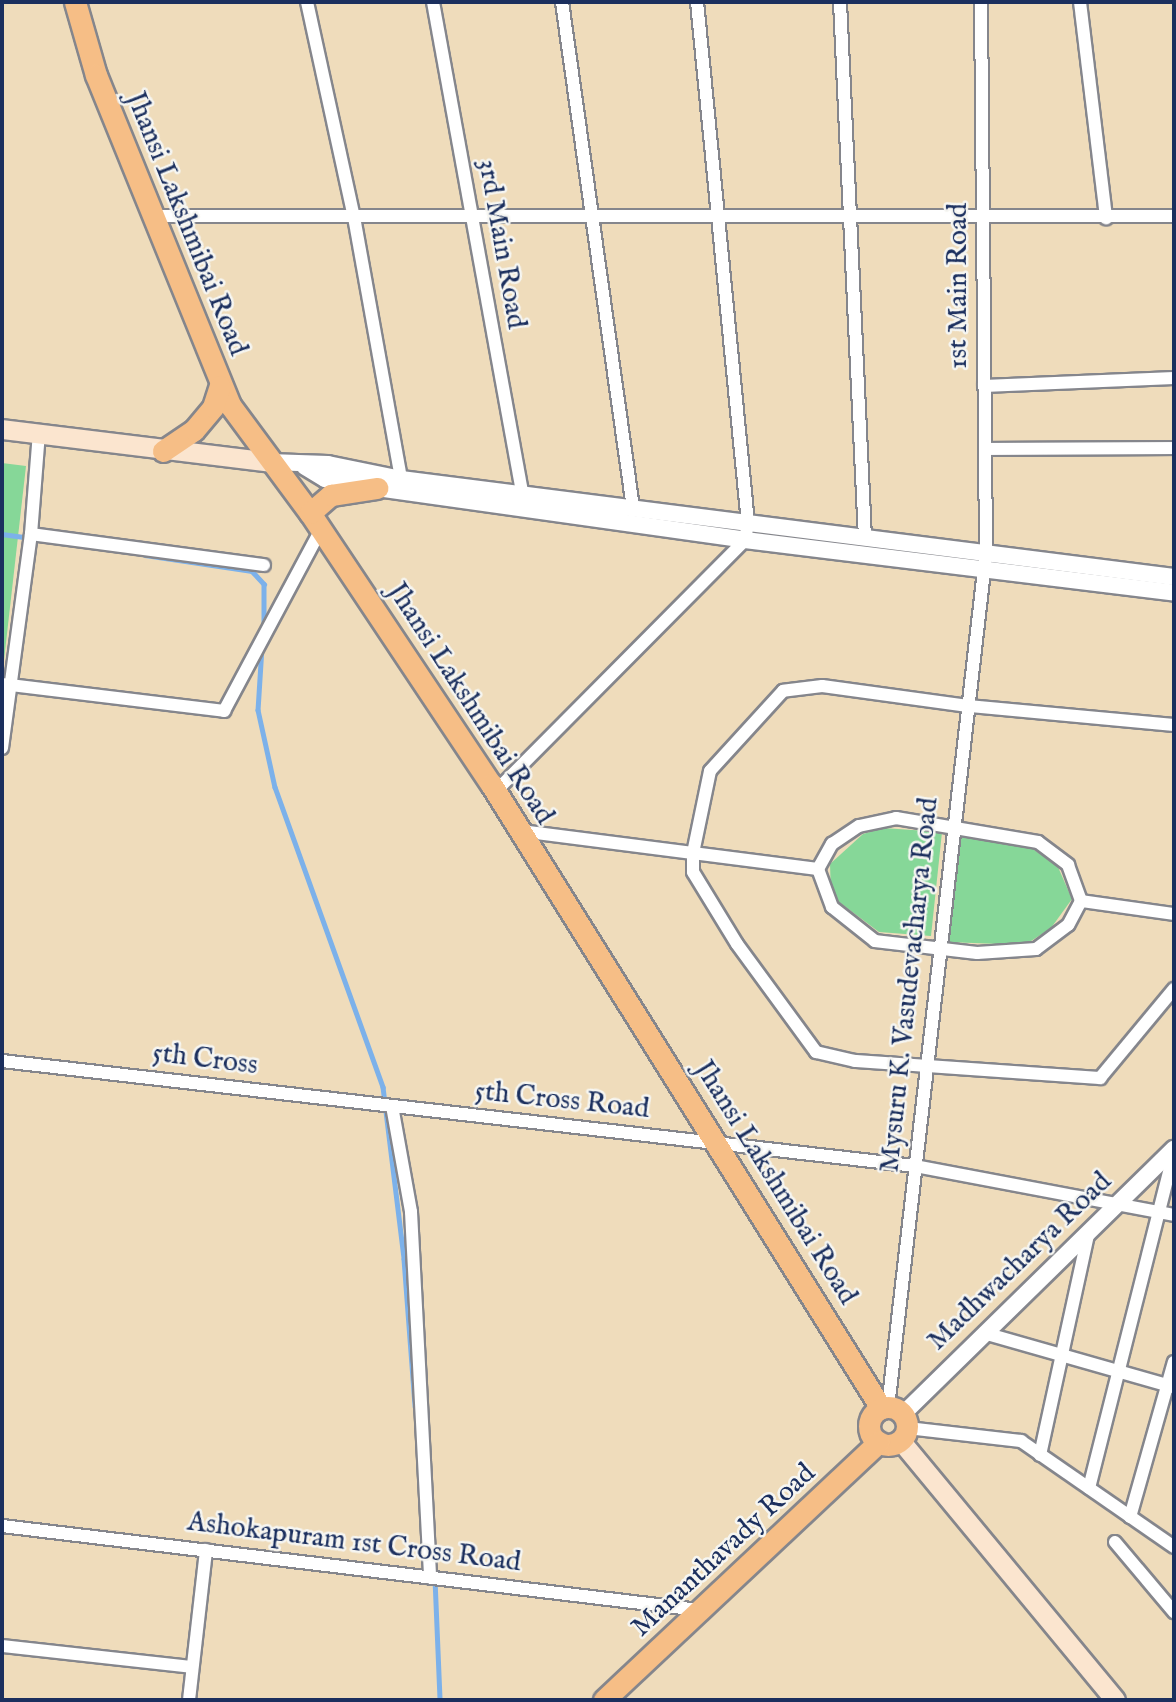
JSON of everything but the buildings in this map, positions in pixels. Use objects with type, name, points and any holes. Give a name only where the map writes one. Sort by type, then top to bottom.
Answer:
[{"type":"main road","name":"Jhansi Lakshmibai Road","points":[[75,2],[96,75],[157,216],[220,386],[269,462],[316,521],[496,791],[893,1423],[1115,1700]]},
{"type":"main road","points":[[163,451],[194,430],[213,407],[220,386]]},
{"type":"main road","points":[[2,429],[269,462]]},
{"type":"main road","points":[[316,521],[331,495],[377,488]]},
{"type":"main road","name":"Mananthavady Road","points":[[604,1700],[893,1423]]},
{"type":"street","points":[[307,2],[354,217],[401,479]]},
{"type":"street","name":"3rd Main Road","points":[[433,2],[522,494]]},
{"type":"street","points":[[562,2],[633,508]]},
{"type":"street","points":[[496,791],[745,540],[748,523],[697,2]]},
{"type":"street","points":[[840,2],[853,218],[865,538]]},
{"type":"street","name":"1st Main Road","points":[[981,2],[985,386],[983,561]]},
{"type":"street","points":[[1080,2],[1106,218]]},
{"type":"street","points":[[157,216],[594,218],[718,214],[983,219],[1174,216]]},
{"type":"street","points":[[985,386],[1174,378]]},
{"type":"street","points":[[2,748],[7,684],[31,534],[39,433]]},
{"type":"street","points":[[985,449],[1174,448]]},
{"type":"street","points":[[269,462],[305,467],[328,464],[401,479],[865,538],[1174,593]]},
{"type":"street","points":[[305,467],[325,479],[377,488],[745,540],[1174,577]]},
{"type":"street","points":[[7,684],[224,711],[316,521]]},
{"type":"street","points":[[31,534],[264,565]]},
{"type":"street","name":"Mysuru K. Vasudevacharya Road","points":[[893,1423],[915,1166],[983,561]]},
{"type":"street","points":[[1174,725],[968,706],[822,686],[783,691],[710,771],[693,853],[693,872],[737,944],[816,1052],[855,1061],[1100,1078],[1174,989]]},
{"type":"street","points":[[896,818],[952,824],[1038,842],[1068,865],[1081,901],[1068,925],[1035,950],[938,950],[875,940],[832,907],[818,869],[832,844],[859,825],[896,818]]},
{"type":"street","points":[[521,831],[818,869]]},
{"type":"street","points":[[1081,901],[1174,914]]},
{"type":"street","name":"5th Cross","points":[[2,1061],[397,1107]]},
{"type":"street","points":[[397,1107],[411,1212],[425,1577]]},
{"type":"street","name":"5th Cross Road","points":[[397,1107],[915,1166],[1174,1215]]},
{"type":"street","points":[[1089,1488],[1156,1211],[1174,1151]]},
{"type":"street","name":"Madhwacharya Road","points":[[893,1423],[1117,1203],[1174,1151]]},
{"type":"street","points":[[1040,1455],[1088,1234]]},
{"type":"street","points":[[984,1333],[1172,1386]]},
{"type":"street","points":[[1130,1517],[1172,1386],[1174,1362]]},
{"type":"street","points":[[893,1423],[1021,1441],[1174,1547]]},
{"type":"street","name":"Ashokapuram 1st Cross Road","points":[[2,1526],[699,1610]]},
{"type":"street","points":[[1115,1542],[1174,1612]]},
{"type":"street","points":[[189,1700],[206,1550]]},
{"type":"street","points":[[2,1646],[192,1667]]},
{"type":"green space","points":[[2,463],[26,466],[3,669],[2,669]]},
{"type":"green space","points":[[883,828],[942,832],[931,936],[879,932],[831,896],[830,864],[863,834]]},
{"type":"green space","points":[[959,833],[1033,849],[1058,867],[1072,899],[1051,928],[1025,945],[947,942]]},
{"type":"waterway","points":[[2,534],[29,538]]},
{"type":"waterway","points":[[145,555],[252,571],[264,584],[264,628]]},
{"type":"waterway","points":[[262,647],[258,710],[275,787],[383,1087],[404,1259],[415,1407]]},
{"type":"waterway","points":[[435,1579],[440,1700]]}]
